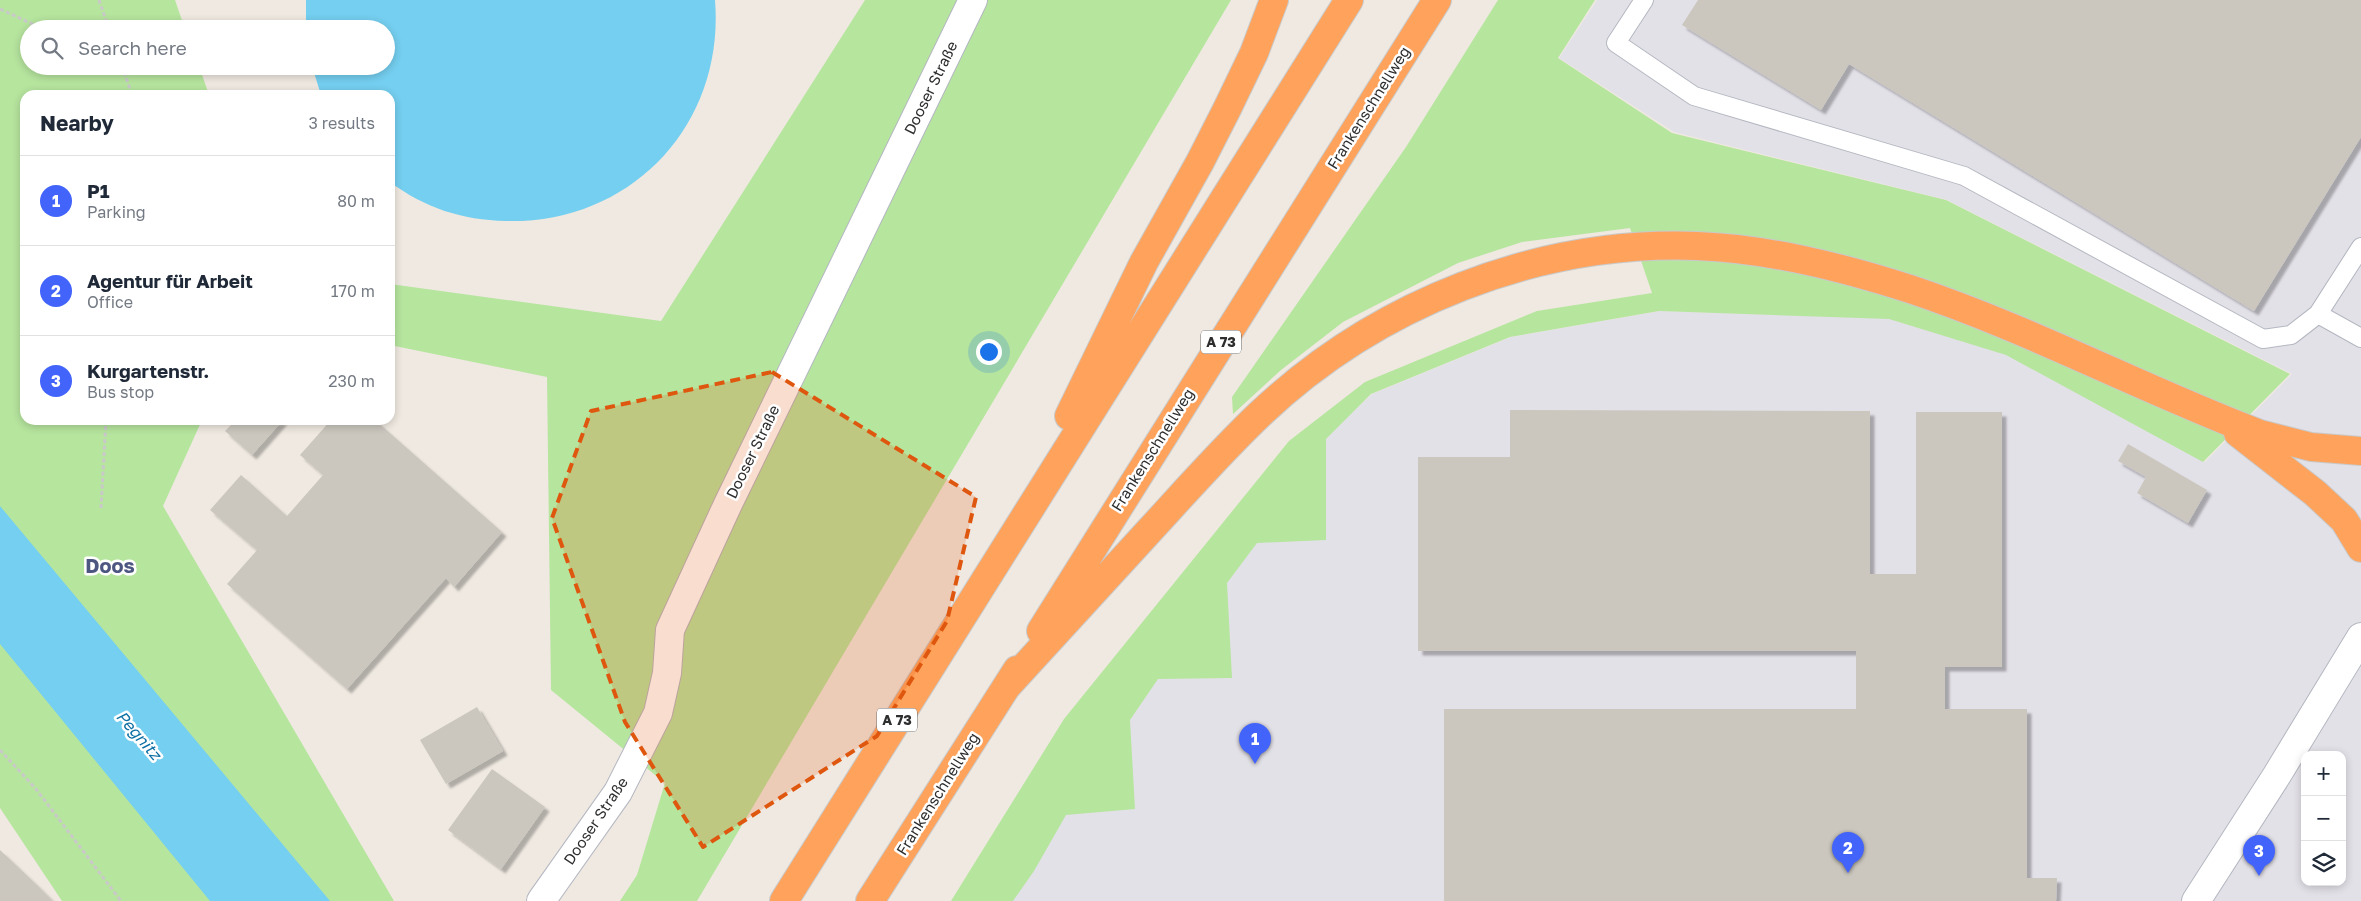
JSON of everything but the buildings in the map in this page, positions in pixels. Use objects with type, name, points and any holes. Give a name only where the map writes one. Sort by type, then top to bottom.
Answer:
[{"type":"highway","points":[[1010,539],[1144,262],[1228,109],[1254,53],[1274,0]]},
{"type":"highway","name":"A 73","points":[[784,901],[1349,0]]},
{"type":"highway","name":"Frankenschnellweg","points":[[870,901],[1437,0]]},
{"type":"highway","points":[[1007,686],[1184,492],[1261,413],[1317,367],[1366,333],[1425,301],[1490,276],[1558,258],[1628,248],[1694,246],[1757,252],[1824,264],[1942,301],[2217,417],[2291,443],[2328,450],[2361,451]]},
{"type":"highway","points":[[2217,417],[2315,493],[2344,520],[2361,548]]},
{"type":"street","name":"Dooser Straße","points":[[541,901],[618,792],[658,714],[667,673],[670,630],[728,504],[972,0]]},
{"type":"street","points":[[2196,901],[2277,775],[2361,637]]},
{"type":"lane","points":[[1644,0],[1616,43],[1694,96],[1964,176],[2263,339],[2291,335],[2318,314],[2361,248]]},
{"type":"lane","points":[[2318,314],[2361,338]]},
{"type":"path","points":[[99,0],[106,20]]},
{"type":"path","points":[[0,8],[25,20]]},
{"type":"path","points":[[125,75],[130,90]]},
{"type":"path","points":[[101,508],[106,425]]},
{"type":"path","points":[[0,750],[36,789],[121,901]]},
{"type":"highlighted area","points":[[772,372],[976,497],[947,621],[877,736],[703,847],[625,722],[552,518],[591,411]]},
{"type":"shaded area","points":[[1597,0],[2361,0],[2361,901],[1008,901],[1236,520],[1372,394],[1511,337],[1660,311],[1891,318],[2007,354],[2205,462],[2292,374],[1947,200],[1674,132],[1559,58]]},
{"type":"green space","points":[[0,0],[175,0],[182,20],[20,20],[20,75],[202,75],[207,90],[20,90],[20,425],[200,425],[163,506],[394,901],[62,901],[0,808]]},
{"type":"green space","points":[[865,0],[1231,0],[697,901],[620,901],[637,875],[665,783],[551,690],[547,377],[395,346],[395,285],[661,321]]},
{"type":"green space","points":[[1498,0],[1595,0],[1558,58],[1672,133],[1946,200],[2290,374],[2203,462],[2006,355],[1889,319],[1659,311],[1510,337],[1371,394],[1326,439],[1326,540],[1257,543],[1227,583],[1232,678],[1158,679],[1130,720],[1135,809],[1066,815],[1034,871],[1013,901],[951,901],[1064,719],[1289,441],[1365,382],[1537,311],[1652,293],[1630,228],[1522,242],[1458,263],[1343,322],[1281,370],[1233,414],[1232,397],[1406,147]]},
{"type":"water","points":[[306,0],[715,0],[714,46],[704,88],[686,126],[661,158],[630,185],[593,205],[551,217],[506,221],[474,218],[445,211],[430,206],[395,185],[395,90],[319,90],[315,75],[395,75],[395,20],[306,20]]},
{"type":"water","name":"Pegnitz","points":[[0,506],[330,901],[210,901],[0,644]]},
{"type":"place","name":"P1","points":[[1255,764]]},
{"type":"place","name":"Agentur für Arbeit","points":[[1848,873]]},
{"type":"place","name":"Kurgartenstr.","points":[[2259,876]]},
{"type":"district","name":"Doos","points":[[110,566]]}]
